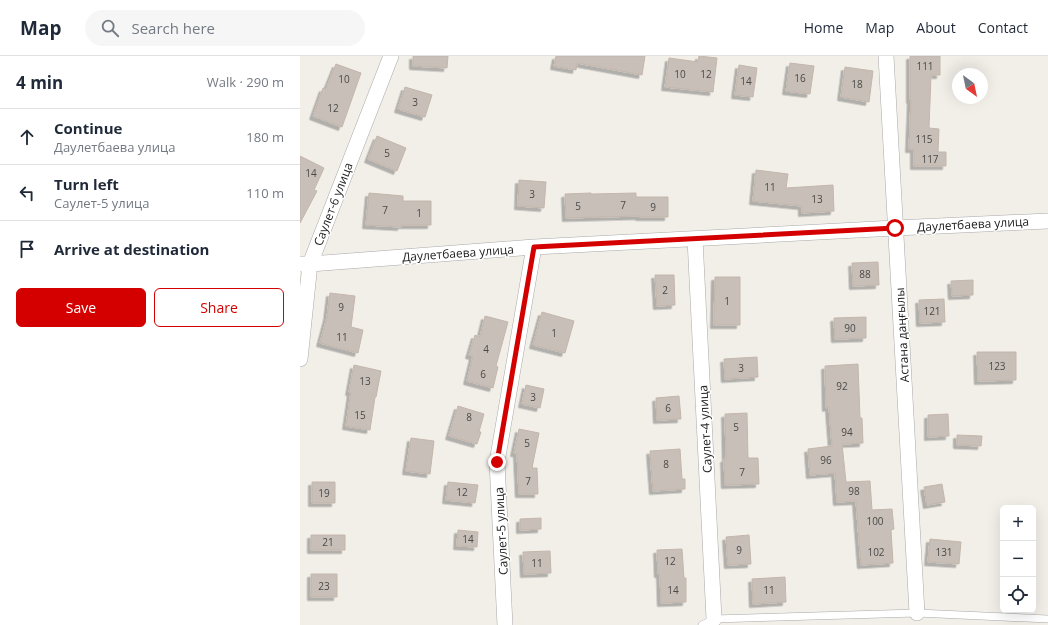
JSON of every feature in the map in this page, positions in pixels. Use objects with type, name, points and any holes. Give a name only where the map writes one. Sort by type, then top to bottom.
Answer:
[{"type":"street","name":"Саулет-6 улица","points":[[300,359],[305,264],[391,56]]},
{"type":"street","name":"Астана даңғылы","points":[[886,56],[917,614]]},
{"type":"street","name":"Даулетбаева улица","points":[[305,264],[534,247],[1048,221]]},
{"type":"street","name":"Саулет-4 улица","points":[[695,238],[708,622]]},
{"type":"street","name":"Саулет-5 улица","points":[[506,625],[497,462],[534,247]]},
{"type":"lane","points":[[708,622],[917,614],[1048,619]]},
{"type":"building","points":[[413,56],[448,56],[447,68],[413,66]]},
{"type":"building","points":[[556,56],[645,56],[642,75],[577,63],[576,70],[554,66]]},
{"type":"building","points":[[699,56],[717,58],[713,92],[665,87],[669,58],[698,62]]},
{"type":"building","points":[[910,56],[940,56],[940,75],[931,75],[929,128],[939,129],[938,152],[946,152],[946,166],[914,166],[914,149],[909,149],[911,100]]},
{"type":"building","points":[[790,63],[814,66],[810,94],[786,91]]},
{"type":"building","points":[[336,64],[361,73],[342,127],[313,116],[323,88],[326,89]]},
{"type":"building","points":[[739,65],[757,68],[753,97],[735,95]]},
{"type":"building","points":[[845,67],[873,71],[869,102],[841,97]]},
{"type":"building","points":[[405,87],[432,95],[425,117],[398,109]]},
{"type":"building","points":[[377,136],[406,148],[397,171],[368,159]]},
{"type":"building","points":[[300,156],[324,168],[314,190],[317,191],[300,223]]},
{"type":"building","points":[[756,170],[788,174],[786,188],[833,185],[834,211],[802,213],[802,206],[753,201]]},
{"type":"building","points":[[519,180],[546,182],[544,208],[518,206]]},
{"type":"building","points":[[369,193],[403,196],[403,201],[431,201],[431,225],[401,225],[401,227],[366,225]]},
{"type":"building","points":[[636,193],[636,197],[668,197],[668,217],[639,216],[566,218],[565,194]]},
{"type":"building","points":[[878,262],[879,285],[853,286],[852,263]]},
{"type":"building","points":[[655,275],[674,275],[675,305],[657,306]]},
{"type":"building","points":[[715,277],[740,277],[740,325],[714,325]]},
{"type":"building","points":[[973,280],[973,295],[952,296],[951,281]]},
{"type":"building","points":[[330,293],[355,296],[351,327],[363,330],[358,353],[320,343],[327,317]]},
{"type":"building","points":[[944,299],[945,322],[920,323],[919,300]]},
{"type":"building","points":[[542,312],[574,321],[565,353],[533,345]]},
{"type":"building","points":[[485,316],[508,322],[496,366],[498,367],[493,388],[467,381],[473,356],[469,355],[475,335],[480,337]]},
{"type":"building","points":[[866,317],[866,338],[835,339],[834,318]]},
{"type":"building","points":[[977,352],[1016,352],[1016,380],[978,381]]},
{"type":"building","points":[[757,357],[758,377],[725,379],[724,359]]},
{"type":"building","points":[[858,364],[860,418],[862,418],[863,443],[842,444],[846,482],[870,481],[872,510],[892,509],[894,529],[891,530],[893,563],[861,565],[856,501],[837,502],[835,473],[810,475],[808,449],[832,446],[829,407],[826,408],[825,366]]},
{"type":"building","points":[[354,365],[381,371],[370,430],[346,426],[351,392],[349,392]]},
{"type":"building","points":[[526,385],[544,389],[540,408],[522,404]]},
{"type":"building","points":[[679,396],[681,419],[657,420],[656,398]]},
{"type":"building","points":[[458,406],[484,414],[477,444],[449,436]]},
{"type":"building","points":[[747,413],[748,458],[758,458],[759,484],[725,485],[725,414]]},
{"type":"building","points":[[948,414],[949,436],[928,437],[928,415]]},
{"type":"building","points":[[519,429],[539,433],[532,468],[537,468],[538,494],[519,494],[517,453],[514,453]]},
{"type":"building","points":[[957,435],[982,436],[981,446],[957,445]]},
{"type":"building","points":[[411,438],[434,441],[430,474],[406,471]]},
{"type":"building","points":[[680,449],[682,479],[685,479],[685,489],[653,491],[650,451]]},
{"type":"building","points":[[312,482],[335,482],[335,503],[312,503]]},
{"type":"building","points":[[448,482],[478,485],[475,503],[446,500]]},
{"type":"building","points":[[942,484],[945,502],[927,505],[924,487]]},
{"type":"building","points":[[541,518],[541,529],[520,530],[520,519]]},
{"type":"building","points":[[458,530],[478,532],[477,547],[457,546]]},
{"type":"building","points":[[311,535],[345,535],[345,550],[311,550]]},
{"type":"building","points":[[749,535],[751,564],[728,565],[726,537]]},
{"type":"building","points":[[930,539],[961,542],[959,564],[928,562]]},
{"type":"building","points":[[682,549],[684,578],[686,578],[686,602],[661,603],[657,550]]},
{"type":"building","points":[[550,551],[551,573],[524,574],[523,552]]},
{"type":"building","points":[[311,574],[337,574],[337,597],[311,597]]},
{"type":"building","points":[[785,577],[786,602],[753,604],[752,579]]},
{"type":"route","points":[[497,462],[534,247],[895,228]]}]
